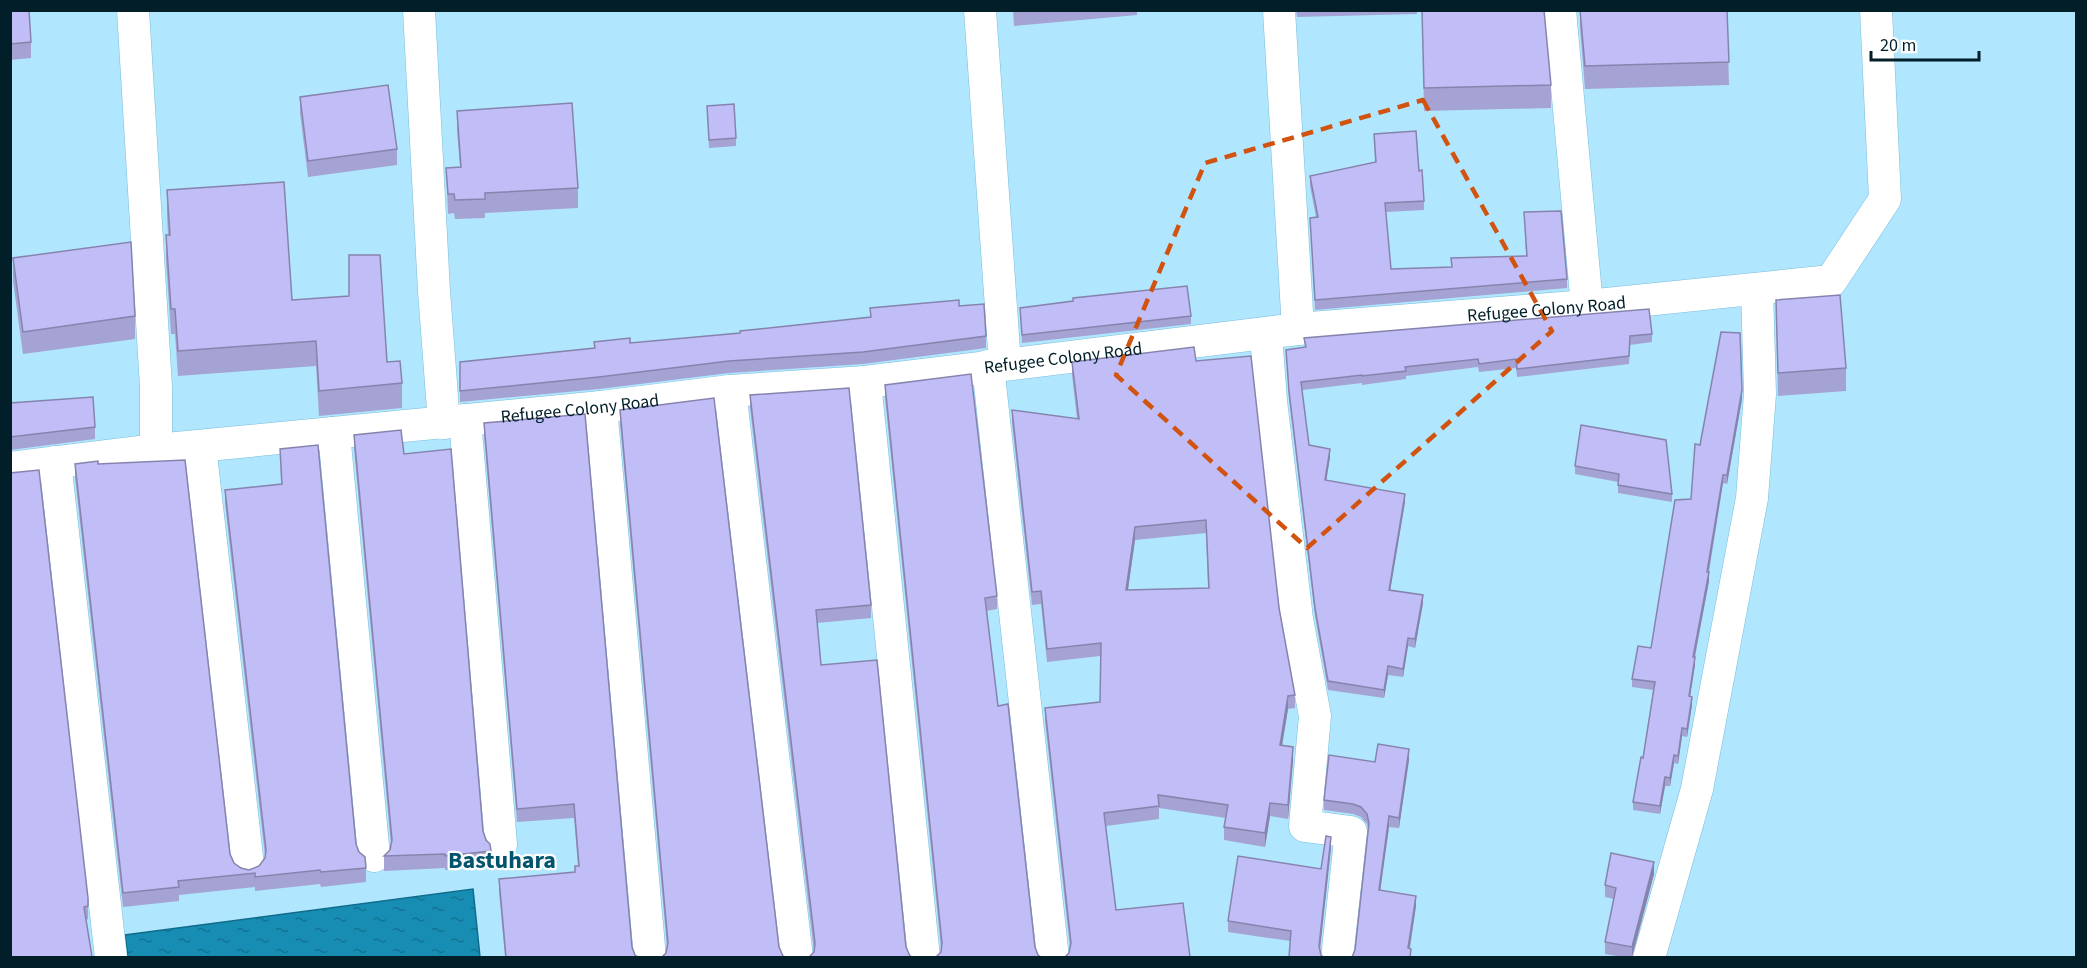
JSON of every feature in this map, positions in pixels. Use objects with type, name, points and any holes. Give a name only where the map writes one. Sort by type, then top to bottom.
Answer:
[{"type":"street","points":[[133,10],[156,387],[156,450]]},
{"type":"street","points":[[419,10],[434,291],[455,421],[501,844]]},
{"type":"street","points":[[980,10],[997,365],[1053,957]]},
{"type":"street","points":[[1280,10],[1298,329]]},
{"type":"street","points":[[1560,10],[1587,306]]},
{"type":"street","name":"Refugee Colony Road","points":[[10,468],[156,450],[601,407],[730,391],[865,382],[1298,329],[1587,306],[1831,281],[1885,199],[1876,10]]},
{"type":"street","points":[[1649,957],[1696,789],[1752,498],[1760,394],[1757,289]]},
{"type":"street","points":[[1266,334],[1271,401],[1297,619],[1315,716],[1305,826],[1351,832],[1337,957]]},
{"type":"street","points":[[865,382],[924,957]]},
{"type":"street","points":[[730,391],[797,957]]},
{"type":"street","points":[[601,407],[650,957]]},
{"type":"street","points":[[334,433],[374,856]]},
{"type":"street","points":[[200,446],[248,866]]},
{"type":"street","points":[[55,462],[111,957]]},
{"type":"highlighted area","points":[[1423,100],[1552,331],[1307,548],[1116,375],[1205,163]]},
{"type":"water","points":[[473,889],[480,957],[128,957],[125,935]]},
{"type":"building","points":[[10,10],[29,10],[31,42],[10,44]]},
{"type":"building","points":[[1422,10],[1544,10],[1551,85],[1424,88]]},
{"type":"building","points":[[1580,10],[1727,10],[1729,62],[1585,66]]},
{"type":"building","points":[[388,85],[397,149],[308,161],[300,97]]},
{"type":"building","points":[[572,103],[578,188],[485,193],[485,199],[455,200],[454,194],[448,194],[446,168],[461,167],[457,111]]},
{"type":"building","points":[[734,104],[736,138],[709,140],[707,106]]},
{"type":"building","points":[[1416,131],[1424,201],[1385,203],[1391,269],[1452,267],[1451,258],[1527,256],[1524,212],[1561,211],[1567,279],[1315,300],[1310,218],[1318,217],[1310,176],[1376,162],[1374,134]]},
{"type":"building","points":[[284,182],[292,300],[349,296],[349,255],[380,255],[387,362],[400,361],[402,383],[319,391],[316,341],[178,351],[175,309],[171,309],[166,235],[170,235],[167,190]]},
{"type":"building","points":[[131,242],[135,316],[23,332],[13,258]]},
{"type":"building","points":[[1187,286],[1191,316],[1022,335],[1020,308],[1073,301],[1073,298]]},
{"type":"building","points":[[1840,295],[1846,368],[1778,373],[1776,300]]},
{"type":"building","points":[[959,300],[959,306],[984,304],[986,336],[863,352],[729,361],[460,391],[460,362],[595,348],[594,342],[630,338],[630,343],[740,333],[740,331],[871,317],[870,308]]},
{"type":"building","points":[[1649,309],[1652,334],[1630,336],[1629,356],[1517,369],[1516,359],[1479,364],[1478,359],[1405,367],[1406,371],[1301,382],[1309,445],[1330,449],[1325,480],[1405,494],[1389,590],[1423,595],[1415,639],[1408,638],[1403,669],[1388,666],[1384,690],[1328,681],[1315,608],[1286,350],[1306,347],[1304,338]]},
{"type":"building","points":[[1721,332],[1740,333],[1742,390],[1727,475],[1723,475],[1707,572],[1709,572],[1693,657],[1695,657],[1689,696],[1692,697],[1687,729],[1682,728],[1678,756],[1674,755],[1670,778],[1665,777],[1660,806],[1633,802],[1641,757],[1643,758],[1655,682],[1632,679],[1638,646],[1651,648],[1675,500],[1691,499],[1695,444],[1700,445]]},
{"type":"building","points":[[1194,347],[1196,361],[1251,356],[1279,608],[1295,695],[1288,696],[1280,745],[1293,747],[1288,805],[1270,803],[1265,833],[1224,827],[1228,805],[1158,795],[1159,806],[1104,813],[1116,910],[1183,903],[1190,957],[1065,957],[1069,953],[1071,943],[1045,708],[1100,702],[1101,643],[1047,649],[1041,591],[1032,592],[1012,410],[1079,419],[1072,362]],"holes":[[[1206,520],[1209,588],[1126,590],[1135,527]]]},
{"type":"building","points":[[971,374],[997,596],[985,598],[998,706],[1008,704],[1035,947],[1041,957],[936,957],[941,952],[942,943],[885,385]]},
{"type":"building","points":[[849,388],[871,605],[816,610],[821,665],[877,660],[906,947],[912,957],[809,957],[814,952],[815,943],[750,395]]},
{"type":"building","points":[[93,397],[95,427],[10,437],[10,403]]},
{"type":"building","points":[[714,398],[779,947],[785,957],[662,957],[666,953],[668,943],[620,410]]},
{"type":"building","points":[[585,414],[632,947],[638,957],[506,957],[499,879],[575,872],[575,866],[579,866],[574,804],[517,809],[484,423]]},
{"type":"building","points":[[1581,425],[1666,440],[1672,494],[1618,485],[1619,474],[1575,466]]},
{"type":"building","points":[[401,430],[404,454],[451,449],[483,831],[491,851],[445,856],[445,854],[384,856],[390,850],[392,840],[354,435]]},
{"type":"building","points":[[318,445],[356,844],[359,852],[365,857],[366,868],[255,877],[255,873],[178,881],[179,887],[123,893],[75,464],[98,461],[98,464],[185,460],[230,854],[234,863],[249,870],[259,866],[265,858],[266,850],[225,490],[282,484],[280,449]]},
{"type":"building","points":[[39,470],[88,898],[88,906],[84,907],[92,957],[10,957],[10,473]]},
{"type":"building","points":[[1378,744],[1409,749],[1399,818],[1389,816],[1379,890],[1416,896],[1408,948],[1411,949],[1410,957],[1352,957],[1355,950],[1369,823],[1367,814],[1361,807],[1324,800],[1329,755],[1375,762]]},
{"type":"building","points":[[1326,836],[1331,837],[1319,946],[1323,957],[1289,957],[1291,931],[1228,921],[1238,856],[1321,869]]},
{"type":"building","points":[[1611,853],[1654,862],[1632,947],[1605,942],[1616,888],[1605,885]]},
{"type":"district","name":"Bastuhara","points":[[502,860]]}]
